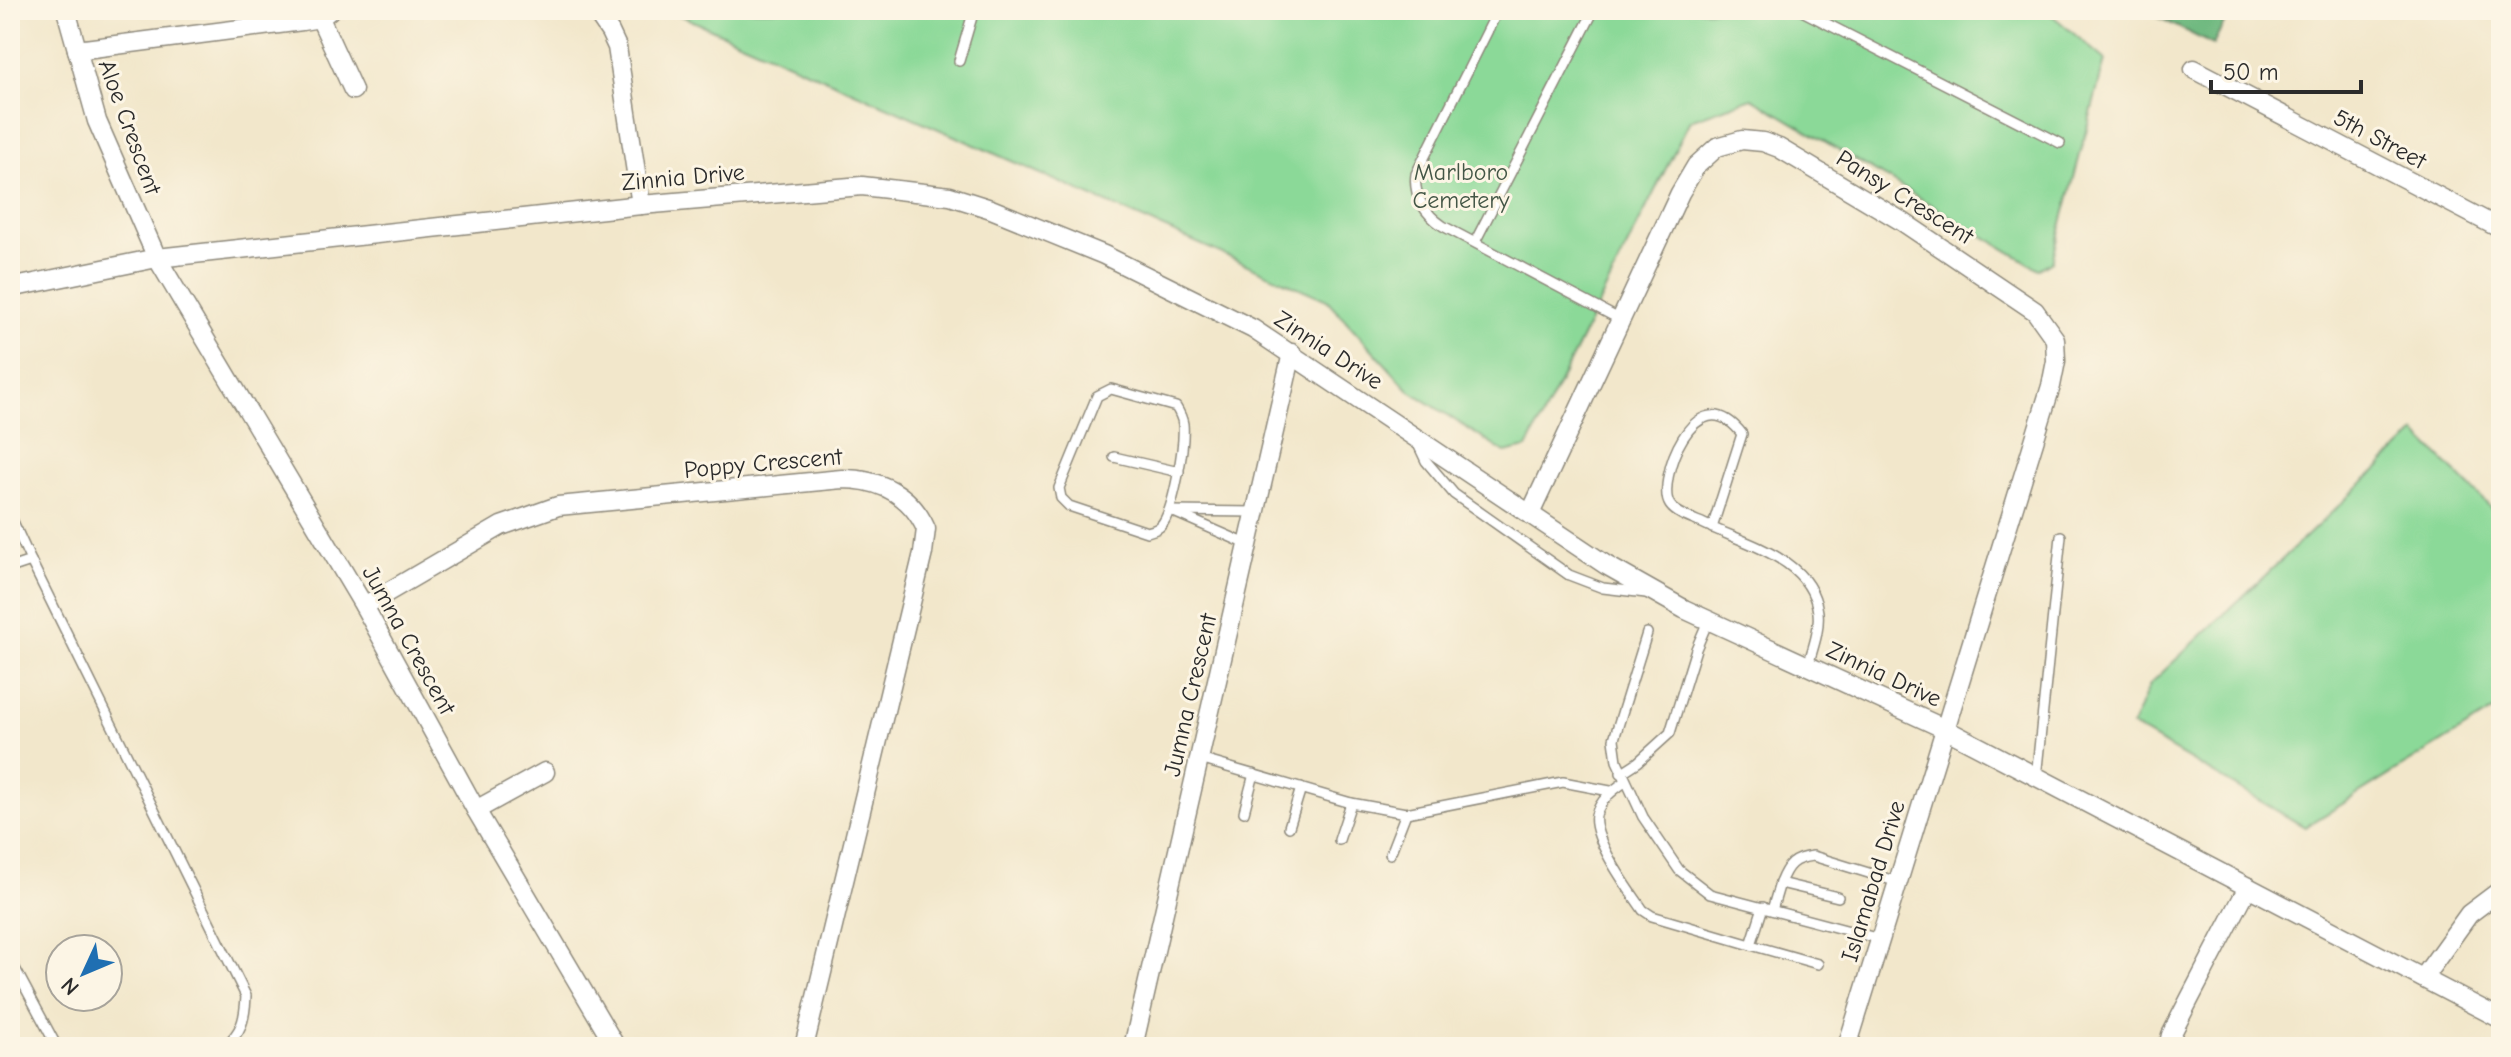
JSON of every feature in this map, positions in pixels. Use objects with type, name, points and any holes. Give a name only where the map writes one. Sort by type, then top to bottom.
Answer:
[{"type":"street","name":"Aloe Crescent","points":[[66,10],[97,121],[157,258]]},
{"type":"street","points":[[595,10],[617,47],[641,205]]},
{"type":"street","points":[[77,50],[325,14],[353,90]]},
{"type":"street","name":"5th Street","points":[[2194,69],[2501,229]]},
{"type":"street","name":"Pansy Crescent","points":[[1530,514],[1680,193],[1696,166],[1717,147],[1742,140],[1763,142],[1802,161],[1903,222],[2026,304],[2043,320],[2055,339],[2057,350],[2051,386],[1945,729]]},
{"type":"street","name":"Zinnia Drive","points":[[10,288],[157,258],[641,205],[862,186],[950,196],[991,209],[1104,255],[1220,311],[1292,353],[1606,565],[1658,595],[1708,621],[1945,729],[2501,1019]]},
{"type":"street","name":"Jumna Crescent","points":[[157,258],[364,606],[476,810],[616,1047]]},
{"type":"street","name":"Jumna Crescent","points":[[1133,1047],[1292,353]]},
{"type":"street","name":"Poppy Crescent","points":[[364,606],[501,526],[558,506],[842,479],[863,479],[880,484],[906,500],[926,529],[923,553],[804,1047]]},
{"type":"street","name":"Islamabad Drive","points":[[1847,1047],[1945,729]]},
{"type":"street","points":[[476,810],[545,772]]},
{"type":"street","points":[[2168,1047],[2171,1035],[2248,887]]},
{"type":"street","points":[[2423,978],[2469,914],[2501,890]]},
{"type":"lane","points":[[959,61],[974,10]]},
{"type":"lane","points":[[1498,10],[1416,174],[1415,184],[1421,204],[1433,219],[1621,320]]},
{"type":"lane","points":[[1475,242],[1594,10]]},
{"type":"lane","points":[[1800,10],[2060,143]]},
{"type":"lane","points":[[1111,389],[1176,407],[1183,424],[1179,472],[1162,526],[1147,532],[1069,506],[1061,498],[1059,488],[1097,396],[1111,389]]},
{"type":"lane","points":[[1712,528],[1742,434],[1723,418],[1707,417],[1696,420],[1687,430],[1668,474],[1668,502],[1673,509],[1712,528],[1782,559],[1807,586],[1818,611],[1817,635],[1808,665]]},
{"type":"lane","points":[[1412,434],[1426,461],[1454,494],[1569,575],[1603,588],[1658,595]]},
{"type":"lane","points":[[1114,457],[1179,472]]},
{"type":"lane","points":[[1169,511],[1256,512]]},
{"type":"lane","points":[[1169,511],[1249,545]]},
{"type":"lane","points":[[10,515],[246,996],[245,1021],[224,1047]]},
{"type":"lane","points":[[2036,778],[2061,536]]},
{"type":"lane","points":[[10,568],[31,561]]},
{"type":"lane","points":[[1708,621],[1670,733],[1610,791],[1596,815],[1596,830],[1643,910],[1652,916],[1818,964]]},
{"type":"lane","points":[[1647,633],[1614,739],[1623,777],[1643,817],[1679,870],[1710,894],[1880,939]]},
{"type":"lane","points":[[1200,759],[1351,803],[1406,813],[1563,782],[1610,791]]},
{"type":"lane","points":[[1244,812],[1254,774]]},
{"type":"lane","points":[[1289,827],[1301,788]]},
{"type":"lane","points":[[1339,840],[1351,803]]},
{"type":"lane","points":[[1390,854],[1406,813]]},
{"type":"lane","points":[[1751,945],[1790,863],[1800,858],[1813,856],[1898,882]]},
{"type":"lane","points":[[1780,883],[1838,897]]},
{"type":"lane","points":[[10,959],[57,1047]]},
{"type":"green space","name":"Marlboro Cemetery","points":[[668,10],[2041,10],[2053,16],[2105,60],[2052,261],[2039,269],[1752,98],[1690,120],[1527,448],[1505,453],[1409,390],[1327,300]]},
{"type":"green space","points":[[2151,10],[2231,10],[2213,45],[2150,13]]},
{"type":"green space","points":[[2416,433],[2501,518],[2501,706],[2305,827],[2132,726],[2150,684]]}]
